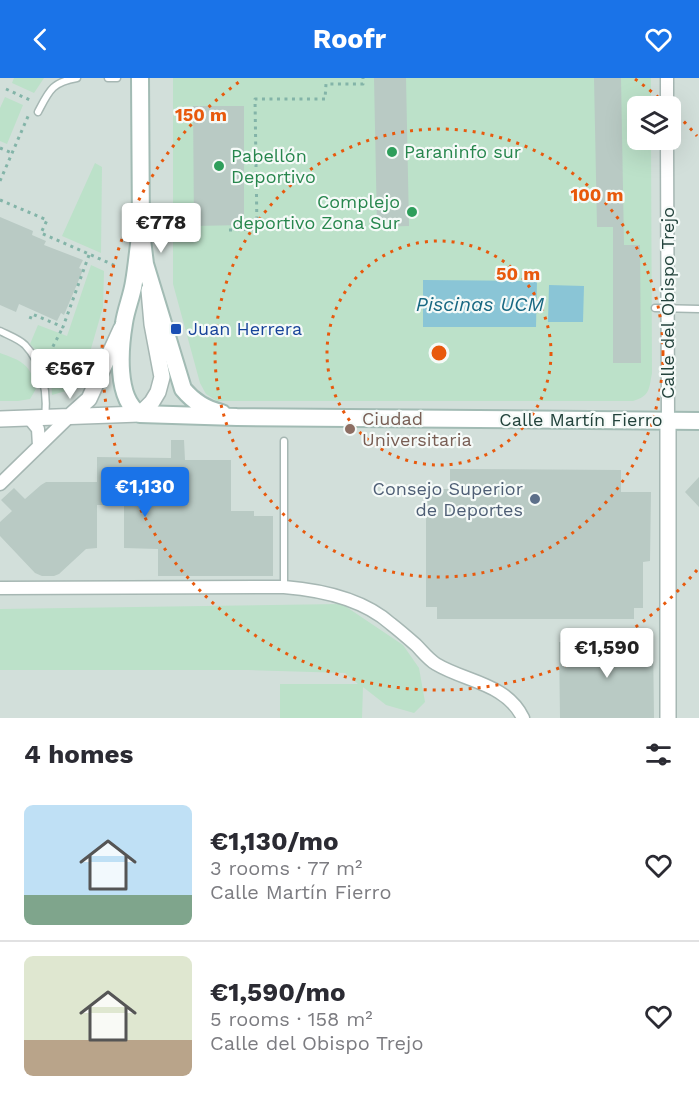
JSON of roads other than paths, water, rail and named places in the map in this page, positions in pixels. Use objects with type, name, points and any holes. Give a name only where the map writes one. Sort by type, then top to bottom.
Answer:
[{"type":"main road","points":[[140,78],[141,231],[135,281],[124,320],[121,353],[122,378],[130,404],[134,411],[140,414]]},
{"type":"main road","points":[[141,231],[149,282],[183,389],[191,398],[206,407],[237,417]]},
{"type":"main road","name":"Calle Martín Fierro","points":[[140,414],[699,421]]},
{"type":"street","points":[[667,78],[667,96]]},
{"type":"street","name":"Calle del Obispo Trejo","points":[[667,150],[668,718]]},
{"type":"street","points":[[0,419],[140,414],[158,392],[162,377],[152,324],[149,282]]},
{"type":"street","points":[[0,484],[89,399],[124,320]]},
{"type":"street","points":[[28,418],[38,429],[39,446]]},
{"type":"street","points":[[0,588],[312,589],[366,608],[388,621],[434,663],[488,685],[507,697],[523,718]]},
{"type":"lane","points":[[38,112],[48,93],[61,81],[77,78]]},
{"type":"lane","points":[[108,78],[117,78]]},
{"type":"lane","points":[[655,308],[699,309]]},
{"type":"lane","points":[[0,331],[24,343],[41,370],[46,404],[44,418]]},
{"type":"lane","points":[[284,441],[284,588]]},
{"type":"water","name":"Piscinas UCM","points":[[423,280],[537,281],[536,327],[423,327]]},
{"type":"water","points":[[549,285],[584,286],[583,322],[548,322]]},
{"type":"place","name":"Paraninfo sur","points":[[392,152]]},
{"type":"place","name":"Pabellón Deportivo","points":[[219,166]]},
{"type":"place","name":"Complejo deportivo Zona Sur","points":[[412,212]]},
{"type":"place","name":"Juan Herrera","points":[[176,329]]},
{"type":"place","name":"Ciudad Universitaria","points":[[350,429]]},
{"type":"place","name":"Consejo Superior de Deportes","points":[[535,499]]}]
